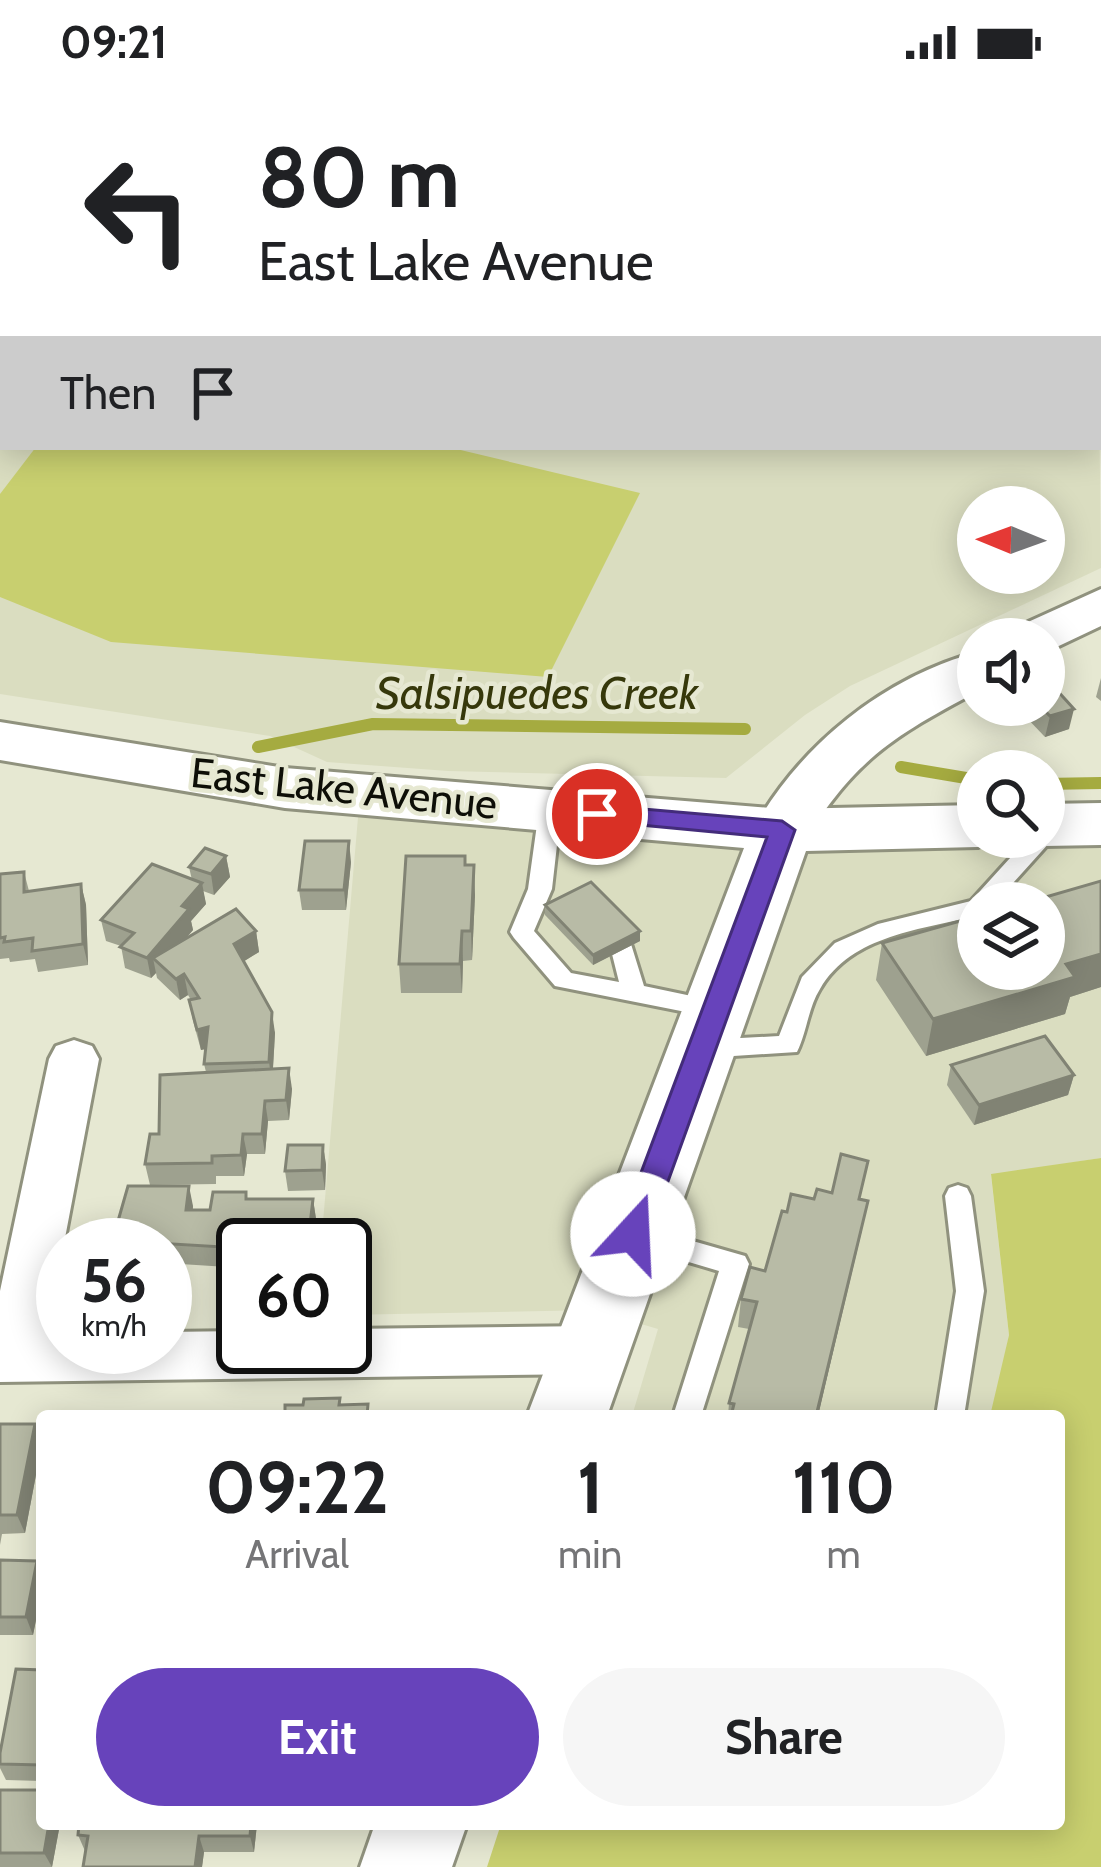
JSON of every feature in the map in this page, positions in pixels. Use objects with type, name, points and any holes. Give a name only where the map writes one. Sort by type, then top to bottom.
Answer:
[{"type":"main road","name":"East Lake Avenue","points":[[0,741],[285,788],[782,830],[957,826]]},
{"type":"main road","points":[[569,1410],[782,830]]},
{"type":"main road","points":[[406,1867],[420,1830]]},
{"type":"street","points":[[1065,623],[1101,604]]},
{"type":"street","points":[[782,830],[799,791],[842,748],[957,681]]},
{"type":"street","points":[[74,1059],[7,1358],[591,1350]]},
{"type":"lane","points":[[550,810],[549,892],[522,932],[564,980],[634,993],[708,1030],[788,1045],[811,982],[845,945],[957,911]]},
{"type":"lane","points":[[1003,882],[1028,858]]},
{"type":"lane","points":[[623,950],[634,993]]},
{"type":"lane","points":[[951,1410],[970,1291],[958,1196]]},
{"type":"lane","points":[[633,1234],[735,1264],[689,1410]]},
{"type":"shaded area","points":[[0,450],[1100,450],[1101,568],[1065,585],[1065,486],[957,486],[957,594],[1046,594],[995,618],[957,618],[957,636],[850,686],[726,778],[448,771],[327,762],[270,736],[0,694]]},
{"type":"shaded area","points":[[359,806],[957,846],[957,858],[1065,858],[1065,839],[1101,836],[1101,1158],[991,1175],[1009,1335],[994,1410],[634,1410],[658,1329],[594,1310],[372,1314],[372,1218],[323,1218]]},
{"type":"green space","points":[[34,450],[461,450],[640,493],[548,677],[111,642],[0,597],[0,494]]},
{"type":"green space","points":[[1101,1158],[1101,1867],[487,1867],[499,1830],[1065,1830],[1065,1410],[991,1410],[1009,1335],[991,1174]]},
{"type":"building","points":[[305,841],[349,841],[344,890],[299,890]]},
{"type":"building","points":[[205,848],[226,856],[211,874],[189,867]]},
{"type":"building","points":[[406,856],[465,856],[465,865],[474,865],[471,931],[462,931],[460,964],[399,964]]},
{"type":"building","points":[[152,864],[202,883],[182,906],[189,909],[147,958],[120,947],[134,933],[101,920]]},
{"type":"building","points":[[24,872],[24,892],[81,884],[83,944],[32,951],[33,938],[4,942],[5,937],[0,938],[0,874]]},
{"type":"building","points":[[1101,881],[1101,954],[1066,964],[1075,977],[1065,980],[1065,891]]},
{"type":"building","points":[[591,882],[640,931],[593,955],[545,905]]},
{"type":"building","points":[[236,909],[256,931],[234,944],[272,1012],[269,1062],[204,1064],[208,1027],[197,1030],[189,1000],[199,998],[184,974],[176,979],[153,958]]},
{"type":"building","points":[[957,922],[957,990],[1031,990],[933,1019],[882,943]]},
{"type":"building","points":[[1045,1036],[1074,1075],[979,1105],[951,1065]]},
{"type":"building","points":[[289,1068],[286,1100],[265,1101],[262,1134],[243,1134],[241,1155],[212,1156],[212,1163],[145,1164],[150,1134],[159,1134],[160,1075]]},
{"type":"building","points":[[288,1145],[323,1145],[322,1170],[285,1171]]},
{"type":"building","points":[[841,1154],[868,1161],[859,1199],[868,1201],[817,1410],[732,1410],[734,1404],[729,1403],[757,1302],[741,1299],[750,1267],[765,1271],[791,1194],[814,1199],[817,1189],[832,1193]]},
{"type":"building","points":[[128,1186],[189,1186],[186,1210],[210,1210],[213,1192],[246,1192],[246,1199],[313,1199],[311,1218],[216,1218],[216,1247],[192,1245],[192,1218],[119,1218]]},
{"type":"building","points":[[340,1398],[339,1405],[368,1404],[368,1410],[285,1410],[285,1405],[303,1405],[304,1399]]},
{"type":"building","points":[[0,1424],[35,1424],[17,1515],[0,1515]]},
{"type":"building","points":[[0,1560],[36,1561],[26,1617],[0,1617]]},
{"type":"building","points":[[16,1669],[36,1670],[36,1765],[0,1764]]},
{"type":"building","points":[[0,1790],[36,1790],[36,1830],[48,1830],[44,1853],[0,1853]]},
{"type":"building","points":[[78,1830],[250,1830],[250,1836],[199,1836],[195,1867],[83,1867],[88,1836],[78,1835]]},
{"type":"waterway","name":"Salsipuedes Creek","points":[[258,747],[373,724],[745,729]]},
{"type":"waterway","name":"Salsipuedes Creek","points":[[901,767],[957,776]]},
{"type":"waterway","name":"Salsipuedes Creek","points":[[1065,784],[1101,783]]},
{"type":"route","points":[[597,814],[782,830],[633,1234]]}]
